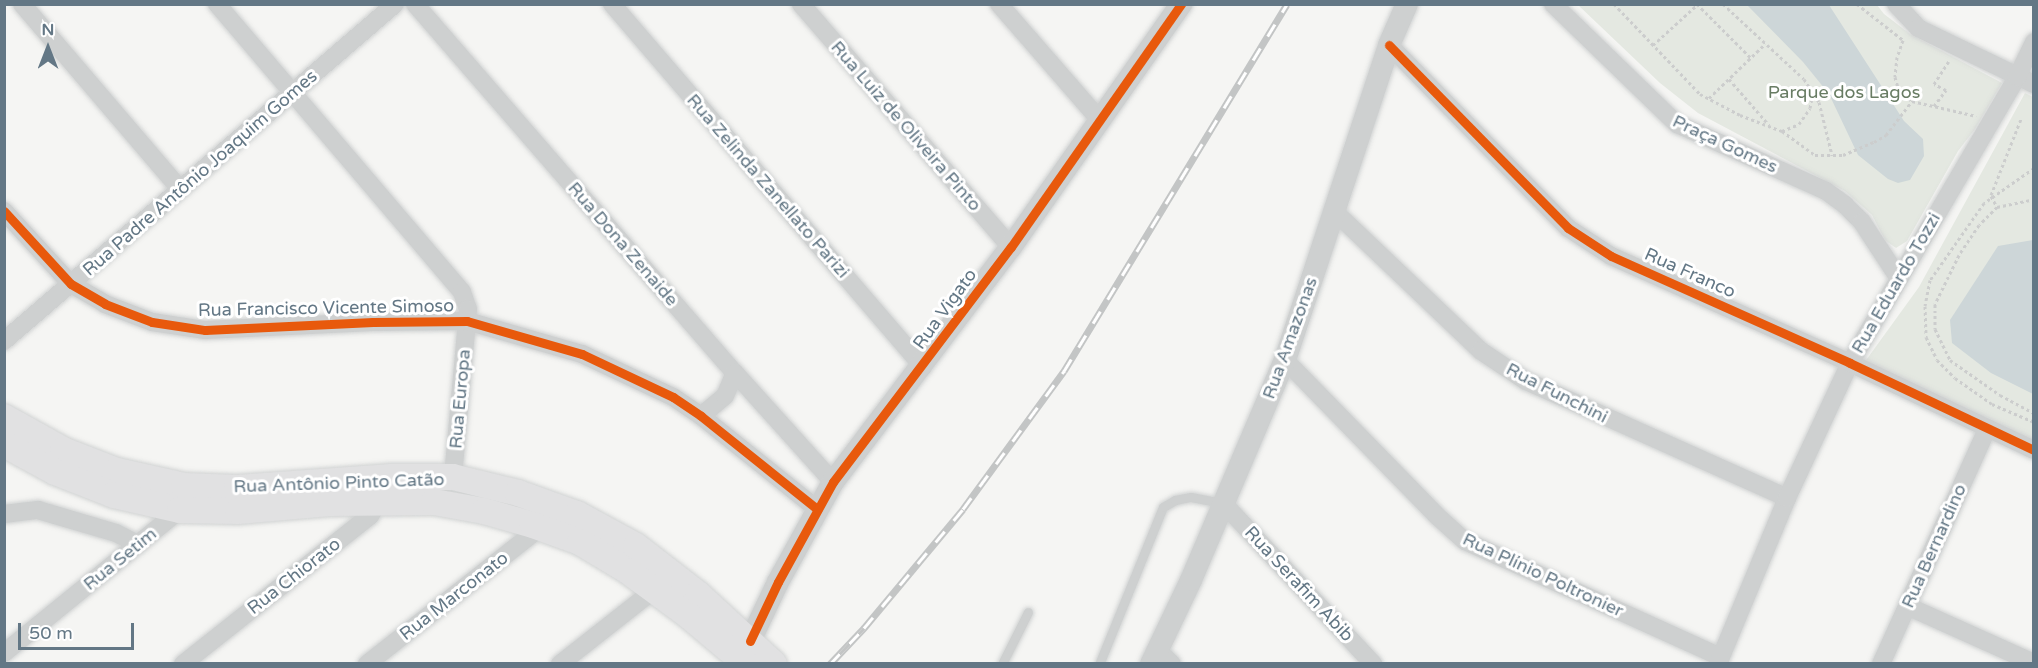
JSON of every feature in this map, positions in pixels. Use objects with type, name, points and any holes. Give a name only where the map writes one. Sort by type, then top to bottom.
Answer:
[{"type":"main road","name":"Rua Antônio Pinto Catão","points":[[4,417],[63,450],[117,471],[184,486],[237,488],[389,477],[453,477],[518,493],[577,514],[636,546],[698,594],[743,657]]},
{"type":"main road","name":"Rua Antônio Pinto Catão","points":[[4,444],[55,472],[114,495],[180,510],[238,511],[379,501],[444,504],[484,511],[579,542],[628,570],[743,657],[774,663]]},
{"type":"street","points":[[22,4],[180,189]]},
{"type":"street","name":"Rua Europa","points":[[217,4],[462,292],[468,309],[453,477]]},
{"type":"street","name":"Rua Padre Antônio Joaquim Gomes","points":[[4,341],[395,4]]},
{"type":"street","name":"Rua Dona Zenaide","points":[[414,4],[735,374],[833,482]]},
{"type":"street","name":"Rua Zelinda Zanellato Parizi","points":[[612,4],[923,367]]},
{"type":"street","name":"Rua Luiz de Oliveira Pinto","points":[[801,4],[1011,247]]},
{"type":"street","points":[[999,4],[1100,120]]},
{"type":"street","name":"Rua Vigato","points":[[743,657],[817,508],[833,482],[923,367],[1011,247],[1181,4]]},
{"type":"street","name":"Rua Amazonas","points":[[1160,659],[1285,360],[1389,45],[1407,4]]},
{"type":"street","name":"Praça Gomes","points":[[1553,4],[1677,124],[1826,191],[1845,205],[1862,222],[1898,277]]},
{"type":"street","points":[[1901,7],[1918,28],[2025,81]]},
{"type":"street","name":"Rua Eduardo Tozzi","points":[[1720,660],[1787,498],[1850,363],[1898,277],[1992,120],[2025,81],[2034,42]]},
{"type":"street","name":"Rua Franco","points":[[1389,45],[1568,228],[1611,256],[1850,363],[2034,450]]},
{"type":"street","name":"Rua Francisco Vicente Simoso","points":[[4,211],[71,284],[127,314],[152,322],[205,330],[372,322],[467,321],[582,354],[673,397],[701,416],[817,508]]},
{"type":"street","name":"Rua Funchini","points":[[1334,211],[1481,351],[1526,381],[1787,498]]},
{"type":"street","name":"Rua Plínio Poltronier","points":[[1285,360],[1436,515],[1465,541],[1720,660]]},
{"type":"street","points":[[701,416],[724,396],[735,374]]},
{"type":"street","name":"Rua Bernardino","points":[[1881,663],[1987,429]]},
{"type":"street","name":"Rua Chiorato","points":[[183,663],[370,516],[389,477]]},
{"type":"street","name":"Rua Serafim Abib","points":[[1224,504],[1373,663]]},
{"type":"street","points":[[4,514],[38,510],[116,532],[138,544]]},
{"type":"street","name":"Rua Setim","points":[[4,653],[180,510]]},
{"type":"street","name":"Rua Marconato","points":[[367,663],[540,528]]},
{"type":"street","points":[[560,663],[654,590]]},
{"type":"street","points":[[1907,606],[2034,663]]},
{"type":"lane","points":[[1100,662],[1163,507],[1175,500],[1191,497],[1224,504]]},
{"type":"lane","points":[[1002,663],[1028,612]]},
{"type":"path","points":[[1614,4],[1700,94],[1740,115],[1782,131],[1815,155],[1843,155],[1886,135],[1906,113],[1912,101]]},
{"type":"path","points":[[1723,4],[1765,44],[1788,62],[1813,92],[1820,102],[1832,155]]},
{"type":"path","points":[[1857,4],[1903,40],[1897,57],[1895,77],[1899,91],[1912,101],[1992,120]]},
{"type":"path","points":[[1653,45],[1697,5],[1751,58]]},
{"type":"path","points":[[1709,98],[1765,44]]},
{"type":"path","points":[[1934,106],[1946,90],[1934,84],[1949,61]]},
{"type":"path","points":[[1729,79],[1770,126]]},
{"type":"path","points":[[1782,131],[1799,124],[1809,108],[1813,92]]},
{"type":"path","points":[[2020,119],[1991,196],[1930,280],[1925,306],[1926,338],[1936,360],[1955,378],[1992,404],[2034,422]]},
{"type":"path","points":[[1991,196],[2034,168]]},
{"type":"path","points":[[1991,196],[1997,207]]},
{"type":"path","points":[[2034,199],[1997,207],[1979,225],[1959,255],[1935,304],[1935,329],[1950,360],[2000,395],[2034,413]]},
{"type":"green space","name":"Parque dos Lagos","points":[[1578,5],[1877,5],[1884,14],[1910,34],[2002,83],[1975,129],[1958,151],[1907,241],[1896,248],[1885,240],[1872,215],[1845,191],[1698,113],[1660,83]]},
{"type":"green space","points":[[2025,93],[2033,97],[2033,442],[1864,363],[1919,287]]},
{"type":"shaded area","points":[[1747,5],[1829,5],[1904,121],[1923,139],[1924,156],[1910,180],[1898,183],[1888,179],[1858,155],[1829,94],[1803,62]]},
{"type":"shaded area","points":[[2034,240],[2033,394],[1991,373],[1952,343],[1950,320],[1998,246]]},
{"type":"railway","points":[[830,664],[864,628],[963,509],[1064,371],[1287,4]]},
{"type":"cycle path","points":[[750,641],[778,582],[833,482],[1011,247],[1181,4]]},
{"type":"cycle path","points":[[1389,45],[1568,228],[1611,256],[1850,363],[2034,450]]},
{"type":"cycle path","points":[[4,211],[71,284],[105,304],[152,322],[205,330],[373,322],[467,321],[582,354],[673,397],[701,416],[817,509]]}]
